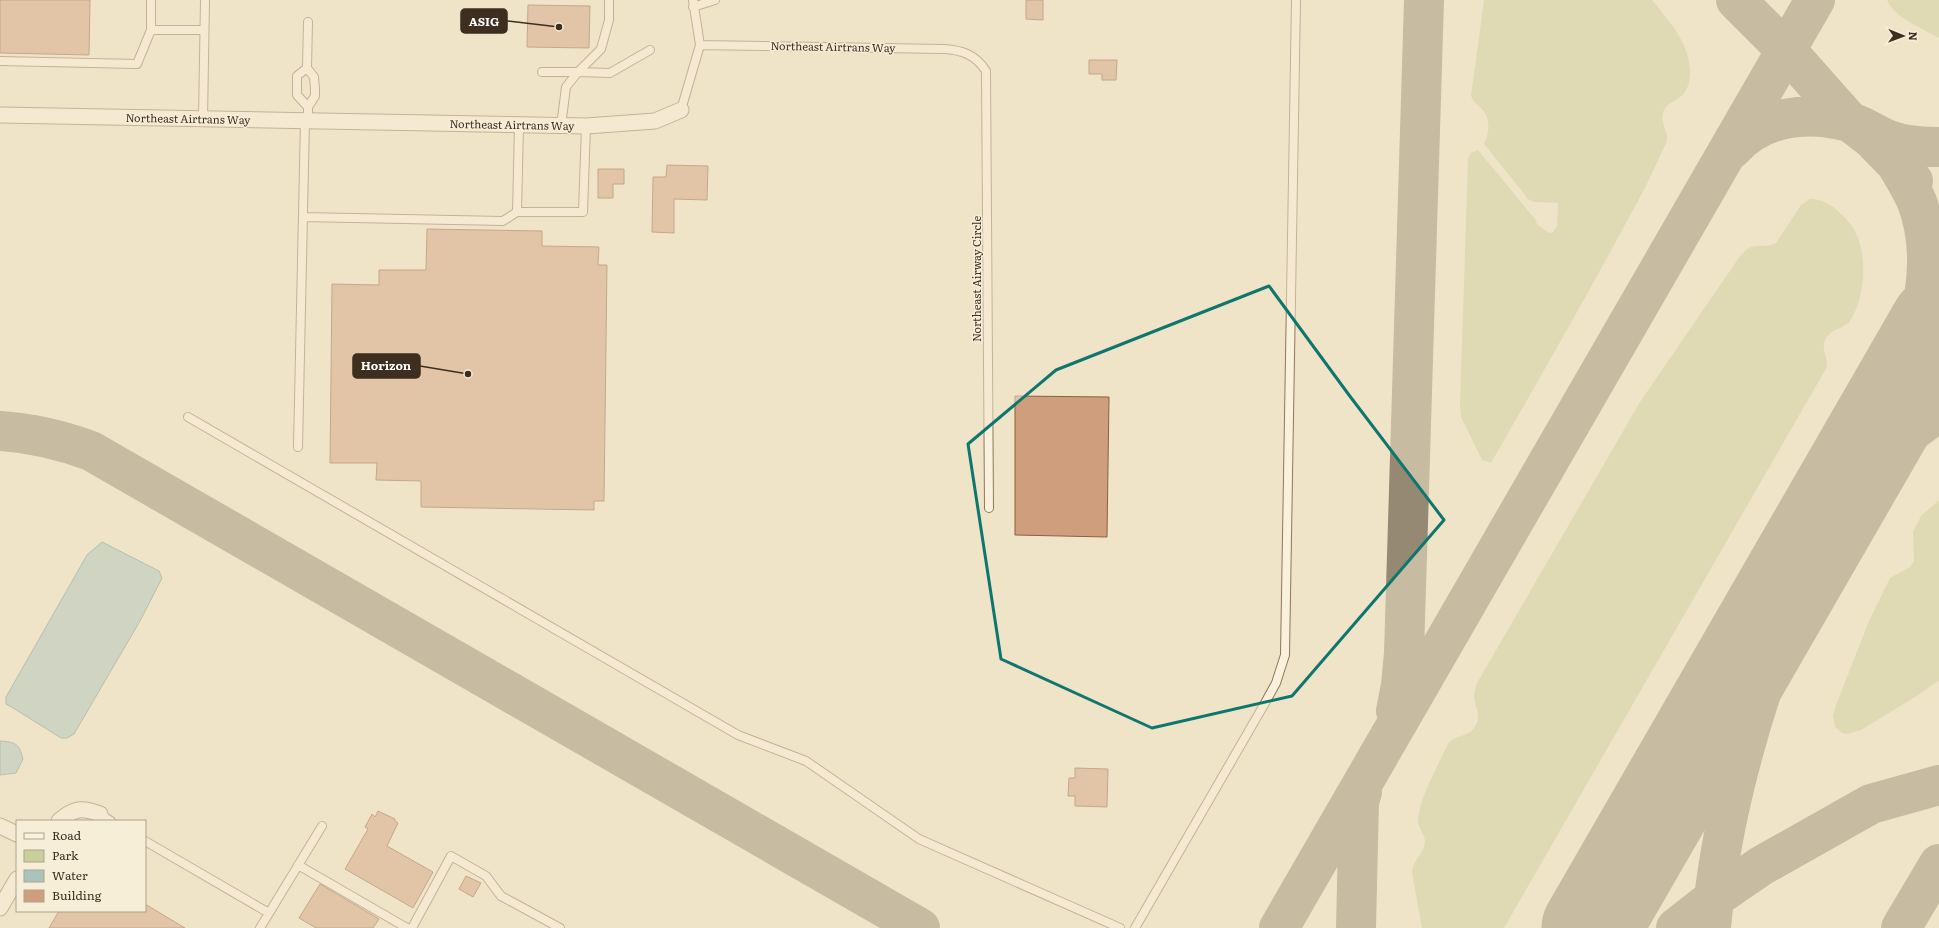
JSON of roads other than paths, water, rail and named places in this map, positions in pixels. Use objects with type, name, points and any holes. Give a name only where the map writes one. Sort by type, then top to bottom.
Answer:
[{"type":"street","name":"Northeast Airtrans Way","points":[[0,115],[202,119],[307,116],[519,126],[586,126],[655,122],[681,110]]},
{"type":"street","points":[[60,820],[68,813],[78,810],[88,810],[106,818]]},
{"type":"street","points":[[0,826],[16,834]]},
{"type":"street","points":[[0,908],[16,881]]},
{"type":"lane","points":[[0,60],[137,64],[151,30],[151,0]]},
{"type":"lane","points":[[202,119],[205,0]]},
{"type":"lane","points":[[561,126],[566,87],[578,72],[601,49],[609,20],[609,0]]},
{"type":"lane","points":[[700,45],[693,3],[715,0]]},
{"type":"lane","points":[[1135,928],[1269,697],[1276,684],[1285,655],[1296,0]]},
{"type":"lane","points":[[298,447],[303,217],[307,116],[315,96],[314,77],[307,68],[308,22]]},
{"type":"lane","points":[[151,30],[204,30]]},
{"type":"lane","name":"Northeast Airtrans Way","points":[[681,110],[700,45],[944,48],[959,50],[972,56]]},
{"type":"lane","points":[[542,72],[610,73],[650,50]]},
{"type":"lane","name":"Northeast Airway Circle","points":[[972,56],[980,62],[986,71],[989,508]]},
{"type":"lane","points":[[307,68],[297,76],[297,95],[307,116]]},
{"type":"lane","points":[[517,212],[519,126]]},
{"type":"lane","points":[[303,217],[503,221],[517,212],[583,212],[586,126]]},
{"type":"lane","points":[[188,417],[738,734],[806,761],[919,839],[1120,928]]},
{"type":"lane","points":[[260,928],[322,826]]},
{"type":"lane","points":[[146,842],[269,913]]},
{"type":"lane","points":[[412,928],[451,856],[486,876],[501,896],[560,928]]},
{"type":"lane","points":[[298,865],[407,928]]},
{"type":"water","points":[[102,542],[159,571],[162,578],[140,621],[74,734],[67,738],[61,738],[6,704],[6,697],[87,555]]},
{"type":"water","points":[[0,741],[16,744],[20,750],[23,759],[16,773],[0,775]]},
{"type":"place","name":"ASIG","points":[[559,27]]},
{"type":"place","name":"Horizon","points":[[468,374]]}]
